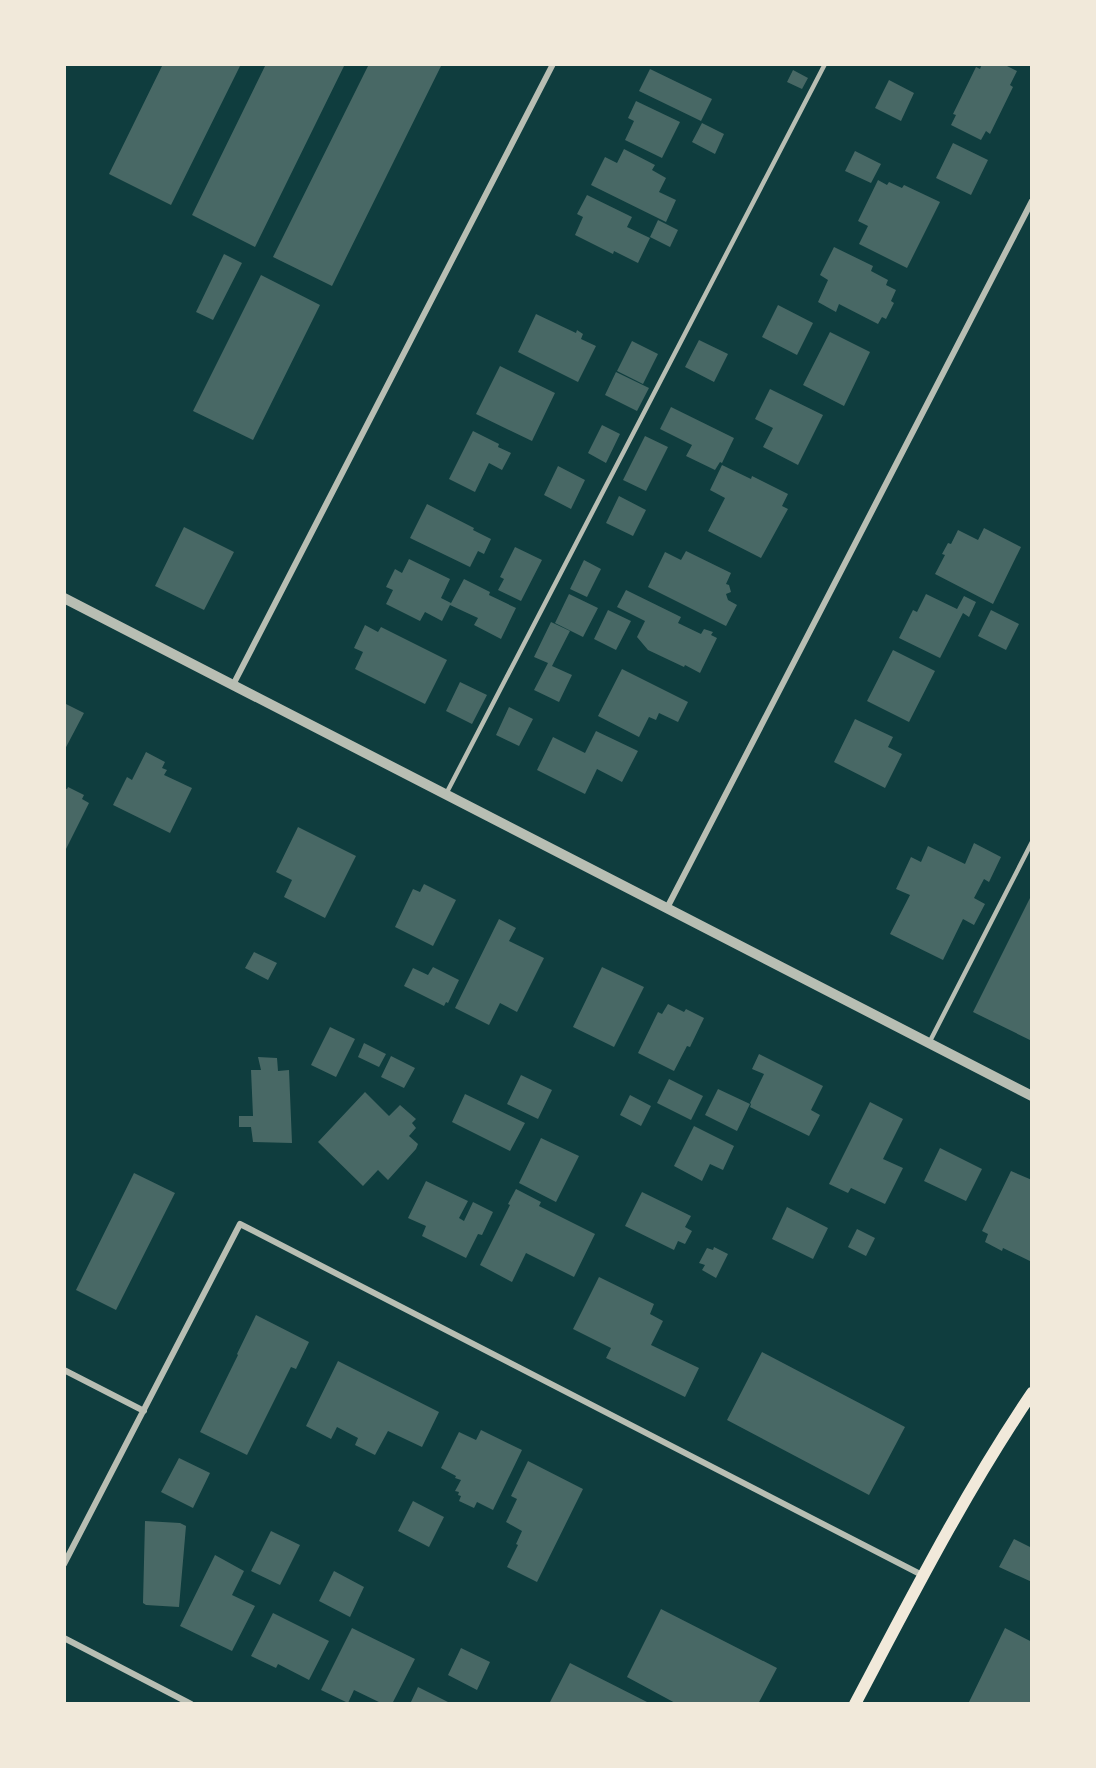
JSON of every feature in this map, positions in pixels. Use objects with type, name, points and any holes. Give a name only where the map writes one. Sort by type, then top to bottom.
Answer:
[{"type":"main road","points":[[855,1704],[922,1575],[1032,1393]]},
{"type":"street","points":[[233,685],[553,64]]},
{"type":"street","points":[[667,908],[1032,201]]},
{"type":"street","points":[[64,598],[1032,1096]]},
{"type":"street","points":[[64,1564],[240,1224],[922,1575]]},
{"type":"street","points":[[64,1370],[144,1411]]},
{"type":"street","points":[[64,1638],[191,1704]]},
{"type":"lane","points":[[446,794],[825,64]]},
{"type":"lane","points":[[929,1043],[1032,842]]},
{"type":"building","points":[[163,64],[241,64],[171,205],[109,174]]},
{"type":"building","points":[[266,64],[345,64],[255,247],[192,215]]},
{"type":"building","points":[[369,64],[442,64],[332,286],[273,257]]},
{"type":"building","points":[[982,64],[1003,64],[1017,71],[1010,85],[1013,87],[990,134],[986,131],[981,140],[951,125],[956,115],[953,114],[976,67],[980,69]]},
{"type":"building","points":[[650,69],[712,99],[701,121],[639,91]]},
{"type":"building","points":[[793,70],[808,78],[802,89],[787,82]]},
{"type":"building","points":[[889,80],[914,93],[901,121],[875,108]]},
{"type":"building","points":[[636,101],[680,122],[662,158],[625,140],[634,121],[628,118]]},
{"type":"building","points":[[702,123],[724,134],[715,154],[692,142]]},
{"type":"building","points":[[953,143],[988,160],[971,195],[936,178]]},
{"type":"building","points":[[624,149],[655,165],[652,170],[666,178],[659,192],[676,200],[666,222],[591,185],[605,157],[617,163]]},
{"type":"building","points":[[855,151],[881,164],[871,183],[845,171]]},
{"type":"building","points":[[878,180],[887,185],[889,182],[902,188],[904,185],[940,202],[907,268],[859,244],[868,226],[858,221]]},
{"type":"building","points":[[587,195],[632,217],[627,227],[650,238],[638,263],[614,251],[613,254],[575,235],[583,217],[577,214]]},
{"type":"building","points":[[658,220],[678,230],[670,247],[650,237]]},
{"type":"building","points":[[834,247],[873,266],[871,271],[888,280],[886,285],[896,290],[891,301],[894,303],[886,319],[882,317],[878,324],[839,304],[836,312],[818,302],[828,280],[820,275]]},
{"type":"building","points":[[224,254],[242,263],[213,320],[196,312]]},
{"type":"building","points":[[261,275],[320,305],[253,440],[193,411]]},
{"type":"building","points":[[778,305],[813,323],[797,355],[762,337]]},
{"type":"building","points":[[536,314],[576,333],[577,330],[583,334],[581,339],[596,346],[578,382],[518,352]]},
{"type":"building","points":[[830,332],[870,352],[844,406],[803,385]]},
{"type":"building","points":[[699,340],[728,354],[714,382],[685,367]]},
{"type":"building","points":[[632,341],[658,354],[643,384],[617,371]]},
{"type":"building","points":[[500,366],[555,393],[532,441],[476,414]]},
{"type":"building","points":[[616,372],[649,388],[637,411],[605,395]]},
{"type":"building","points":[[770,389],[823,415],[798,465],[763,447],[773,428],[755,419]]},
{"type":"building","points":[[671,407],[734,438],[722,463],[720,462],[715,470],[686,456],[692,445],[660,429]]},
{"type":"building","points":[[602,425],[620,434],[606,463],[588,453]]},
{"type":"building","points":[[473,431],[511,453],[502,470],[489,463],[475,492],[449,479]]},
{"type":"building","points":[[645,436],[668,447],[646,491],[623,480]]},
{"type":"building","points":[[722,465],[751,479],[752,476],[788,494],[782,506],[788,509],[761,558],[708,531],[725,498],[710,490]]},
{"type":"building","points":[[558,466],[585,480],[571,509],[544,495]]},
{"type":"building","points":[[619,496],[646,510],[633,536],[606,523]]},
{"type":"building","points":[[427,504],[491,539],[484,554],[478,551],[470,567],[410,538]]},
{"type":"building","points":[[184,527],[234,552],[204,610],[155,586]]},
{"type":"building","points":[[984,528],[1021,547],[993,604],[935,574],[945,555],[942,554],[948,543],[951,544],[958,530],[978,540]]},
{"type":"building","points":[[515,547],[542,560],[521,601],[498,590],[504,579],[500,577]]},
{"type":"building","points":[[686,551],[731,573],[726,584],[729,585],[731,592],[726,594],[728,600],[737,605],[726,626],[648,587],[665,552],[681,560]]},
{"type":"building","points":[[409,559],[450,579],[441,598],[451,603],[442,621],[425,612],[420,621],[386,604],[393,590],[386,587],[395,569],[402,573]]},
{"type":"building","points":[[584,560],[601,569],[587,597],[570,589]]},
{"type":"building","points":[[464,579],[516,608],[501,639],[474,625],[478,618],[450,605]]},
{"type":"building","points":[[626,590],[681,617],[678,623],[701,634],[704,629],[713,632],[711,635],[717,638],[700,673],[648,650],[637,637],[645,621],[617,607]]},
{"type":"building","points":[[569,594],[598,608],[583,637],[555,623]]},
{"type":"building","points":[[926,594],[957,609],[964,596],[976,602],[969,617],[963,613],[940,658],[899,638],[913,610],[917,612]]},
{"type":"building","points":[[608,610],[631,621],[616,650],[594,639]]},
{"type":"building","points":[[991,610],[1019,624],[1006,650],[978,636]]},
{"type":"building","points":[[551,622],[570,631],[552,666],[572,675],[559,702],[534,690],[548,663],[534,657]]},
{"type":"building","points":[[365,625],[378,632],[381,627],[447,660],[425,704],[355,669],[363,652],[354,648]]},
{"type":"building","points":[[893,650],[935,671],[909,722],[867,701]]},
{"type":"building","points":[[622,669],[688,702],[678,722],[659,713],[656,720],[649,717],[639,737],[598,716]]},
{"type":"building","points":[[460,682],[487,695],[472,724],[446,711]]},
{"type":"building","points":[[64,703],[84,713],[64,751]]},
{"type":"building","points":[[509,707],[533,719],[519,746],[496,735]]},
{"type":"building","points":[[855,719],[893,737],[888,747],[902,754],[885,788],[834,762]]},
{"type":"building","points":[[596,731],[638,751],[622,782],[597,769],[585,794],[537,770],[553,737],[585,753]]},
{"type":"building","points":[[146,752],[165,762],[162,768],[167,770],[164,775],[192,788],[170,833],[113,805],[127,777],[132,780]]},
{"type":"building","points":[[68,787],[84,795],[82,799],[89,803],[64,853],[64,788]]},
{"type":"building","points":[[298,827],[356,856],[325,918],[284,897],[292,880],[276,872]]},
{"type":"building","points":[[974,843],[1001,857],[989,882],[984,879],[974,898],[985,904],[974,925],[963,919],[943,960],[890,934],[910,895],[896,889],[911,857],[921,862],[928,846],[965,864]]},
{"type":"building","points":[[424,884],[456,900],[433,946],[395,927],[413,889],[420,892]]},
{"type":"building","points":[[1032,894],[1032,1041],[973,1012]]},
{"type":"building","points":[[499,919],[516,928],[509,941],[544,958],[517,1012],[500,1003],[489,1025],[455,1008]]},
{"type":"building","points":[[254,952],[277,963],[268,980],[245,968]]},
{"type":"building","points":[[433,967],[459,980],[448,1003],[446,1002],[444,1006],[404,986],[413,968],[428,975]]},
{"type":"building","points":[[602,967],[644,987],[614,1047],[573,1027]]},
{"type":"building","points":[[668,1004],[684,1012],[686,1009],[704,1018],[690,1047],[687,1046],[674,1071],[638,1053],[658,1012],[662,1014]]},
{"type":"building","points":[[330,1027],[355,1039],[336,1077],[311,1065]]},
{"type":"building","points":[[364,1043],[386,1054],[379,1067],[358,1057]]},
{"type":"building","points":[[759,1054],[823,1086],[811,1110],[820,1115],[809,1136],[750,1107],[764,1074],[752,1069]]},
{"type":"building","points":[[391,1056],[415,1068],[404,1088],[381,1077]]},
{"type":"building","points":[[258,1057],[277,1058],[278,1071],[289,1070],[292,1143],[253,1142],[251,1127],[239,1127],[239,1116],[253,1116],[251,1070],[261,1070]]},
{"type":"building","points":[[521,1075],[552,1090],[538,1119],[507,1104]]},
{"type":"building","points":[[669,1079],[703,1096],[691,1120],[657,1103]]},
{"type":"building","points":[[718,1089],[750,1104],[737,1131],[705,1115]]},
{"type":"building","points":[[365,1092],[389,1116],[400,1105],[416,1119],[412,1123],[416,1128],[409,1136],[418,1144],[388,1180],[378,1170],[363,1186],[318,1142]]},
{"type":"building","points":[[465,1094],[525,1123],[510,1151],[452,1122]]},
{"type":"building","points":[[630,1095],[651,1106],[641,1126],[620,1115]]},
{"type":"building","points":[[870,1102],[903,1119],[883,1159],[903,1168],[885,1204],[851,1188],[848,1193],[829,1184]]},
{"type":"building","points":[[694,1126],[734,1146],[723,1170],[710,1164],[702,1181],[674,1166]]},
{"type":"building","points":[[541,1138],[579,1156],[556,1202],[519,1183]]},
{"type":"building","points":[[940,1148],[982,1169],[966,1201],[924,1181]]},
{"type":"building","points":[[1011,1171],[1032,1180],[1032,1262],[985,1242],[988,1234],[982,1231]]},
{"type":"building","points":[[134,1173],[175,1193],[116,1310],[76,1290]]},
{"type":"building","points":[[426,1181],[468,1201],[459,1218],[464,1221],[473,1202],[493,1212],[482,1235],[478,1234],[466,1258],[422,1236],[426,1226],[408,1218]]},
{"type":"building","points":[[516,1189],[541,1202],[539,1206],[595,1234],[574,1277],[526,1253],[512,1282],[480,1265]]},
{"type":"building","points":[[642,1192],[691,1216],[685,1227],[692,1231],[685,1244],[678,1241],[674,1250],[625,1226]]},
{"type":"building","points":[[787,1207],[828,1228],[813,1259],[772,1239]]},
{"type":"building","points":[[857,1229],[875,1238],[866,1256],[848,1247]]},
{"type":"building","points":[[714,1247],[728,1254],[716,1278],[702,1270],[705,1265],[699,1263],[707,1248],[713,1250]]},
{"type":"building","points":[[599,1277],[654,1304],[650,1314],[663,1321],[651,1345],[699,1368],[685,1397],[606,1358],[611,1348],[573,1329]]},
{"type":"building","points":[[256,1315],[309,1342],[296,1369],[291,1367],[247,1455],[200,1432]]},
{"type":"building","points":[[762,1352],[905,1427],[869,1495],[727,1420]]},
{"type":"building","points":[[338,1361],[439,1412],[422,1447],[388,1431],[375,1455],[355,1445],[358,1438],[337,1427],[331,1439],[306,1426]]},
{"type":"building","points":[[481,1430],[522,1450],[493,1510],[477,1502],[474,1508],[459,1501],[461,1496],[455,1491],[461,1480],[441,1468],[459,1432],[476,1440]]},
{"type":"building","points":[[179,1458],[210,1473],[193,1508],[161,1492]]},
{"type":"building","points":[[528,1461],[583,1489],[537,1582],[507,1567],[522,1531],[506,1522],[517,1499],[511,1496]]},
{"type":"building","points":[[413,1501],[444,1517],[429,1547],[398,1531]]},
{"type":"building","points":[[145,1521],[180,1523],[186,1526],[179,1607],[143,1603]]},
{"type":"building","points":[[271,1531],[300,1545],[280,1585],[251,1571]]},
{"type":"building","points":[[1014,1539],[1032,1548],[1032,1582],[999,1567]]},
{"type":"building","points":[[215,1555],[244,1571],[232,1595],[255,1606],[232,1651],[180,1626]]},
{"type":"building","points":[[334,1571],[364,1587],[350,1617],[319,1601]]},
{"type":"building","points":[[661,1609],[777,1668],[758,1704],[677,1704],[627,1677]]},
{"type":"building","points":[[273,1613],[329,1641],[309,1680],[278,1664],[276,1668],[251,1656]]},
{"type":"building","points":[[352,1628],[415,1659],[392,1704],[383,1704],[354,1690],[348,1703],[321,1690]]},
{"type":"building","points":[[1005,1628],[1032,1642],[1032,1704],[968,1704]]},
{"type":"building","points":[[461,1648],[490,1662],[477,1690],[448,1675]]},
{"type":"building","points":[[570,1663],[651,1704],[549,1704]]},
{"type":"building","points":[[418,1687],[452,1704],[410,1704]]}]
